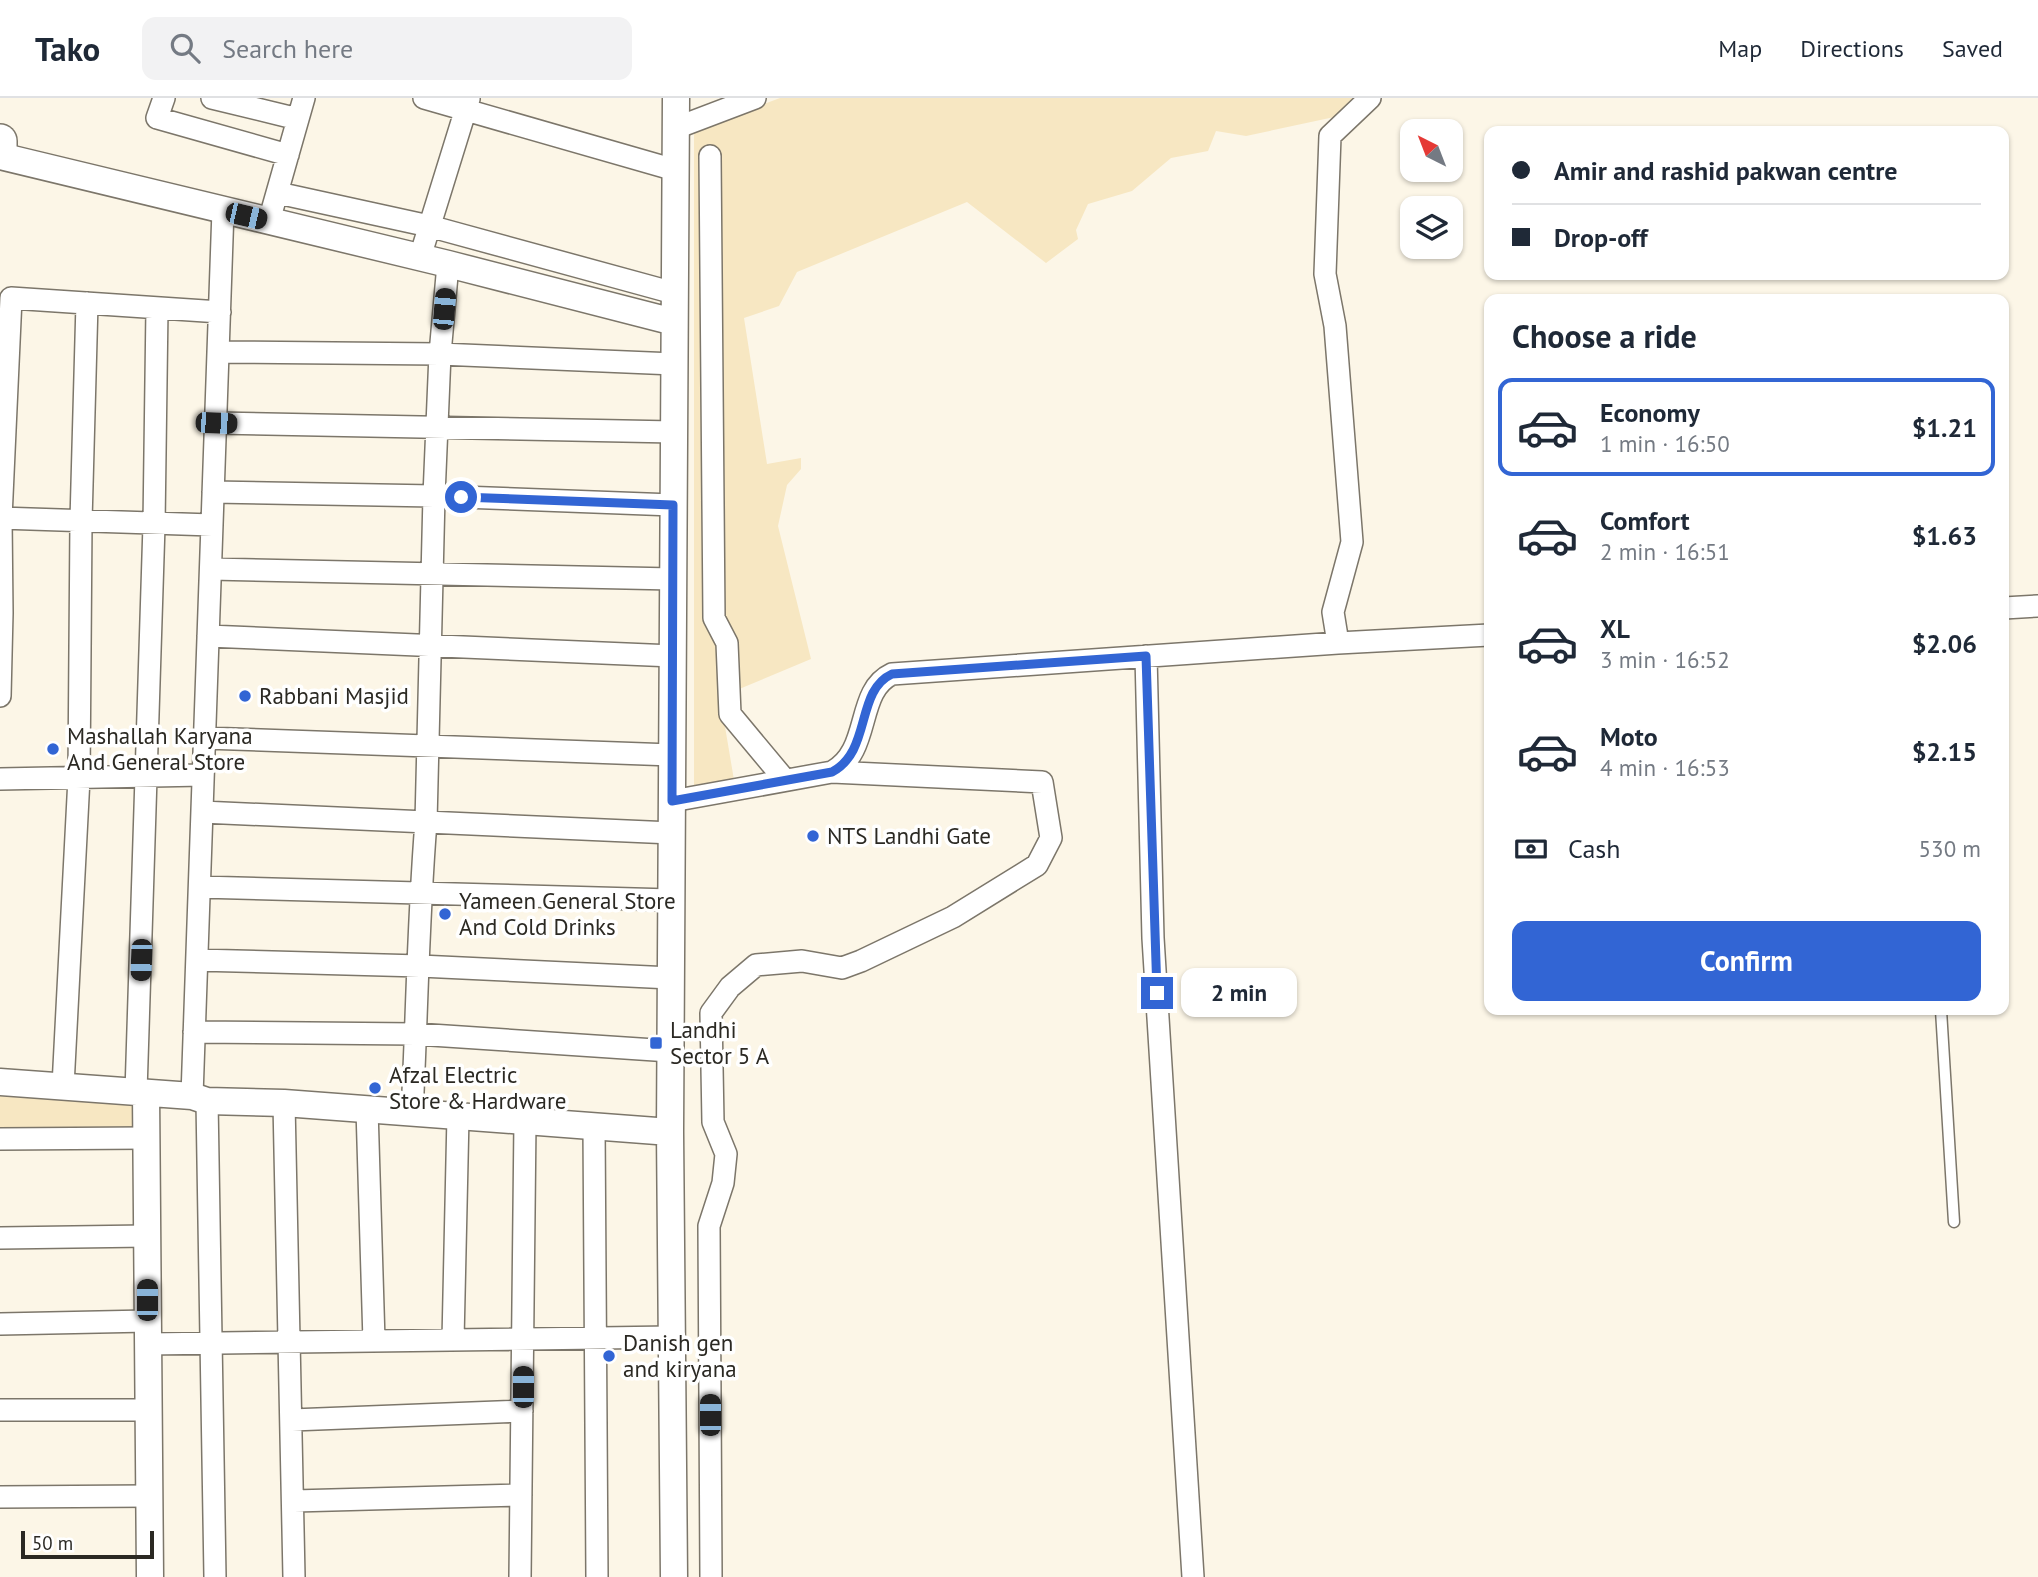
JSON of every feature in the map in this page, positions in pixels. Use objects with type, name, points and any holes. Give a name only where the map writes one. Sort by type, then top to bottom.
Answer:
[{"type":"main road","points":[[0,141],[0,149]]},
{"type":"street","points":[[164,98],[157,118],[288,155]]},
{"type":"street","points":[[212,98],[298,120]]},
{"type":"street","points":[[269,221],[304,98]]},
{"type":"street","points":[[424,98],[467,104],[675,170]]},
{"type":"street","points":[[674,1577],[670,1051],[676,98]]},
{"type":"street","points":[[676,128],[755,98]]},
{"type":"street","points":[[1338,643],[1333,612],[1352,542],[1335,326],[1325,274],[1329,136],[1372,99]]},
{"type":"street","points":[[420,257],[467,104]]},
{"type":"street","points":[[0,156],[420,257],[674,322]]},
{"type":"street","points":[[710,156],[714,618],[727,643],[730,714],[785,780]]},
{"type":"street","points":[[278,193],[429,226],[674,293]]},
{"type":"street","points":[[215,1577],[212,1345],[200,1099],[194,1032],[223,210]]},
{"type":"street","points":[[412,1113],[426,822],[440,354],[448,264]]},
{"type":"street","points":[[0,695],[0,518],[5,298],[220,312]]},
{"type":"street","points":[[63,1086],[79,778],[81,521],[87,303]]},
{"type":"street","points":[[150,1577],[146,1138],[141,1092],[157,308]]},
{"type":"street","points":[[218,352],[440,354],[674,364]]},
{"type":"street","points":[[216,423],[674,432]]},
{"type":"street","points":[[214,492],[434,496],[673,505]]},
{"type":"street","points":[[0,518],[212,525]]},
{"type":"street","points":[[211,569],[673,579]]},
{"type":"street","points":[[2009,608],[2038,606]]},
{"type":"street","points":[[832,772],[841,768],[853,754],[877,684],[892,674],[1484,635]]},
{"type":"street","points":[[208,636],[673,656]]},
{"type":"street","points":[[1146,656],[1153,938],[1194,1577]]},
{"type":"street","points":[[205,738],[672,755]]},
{"type":"street","points":[[672,801],[832,772],[1042,782],[1051,838],[1037,865],[953,917],[842,968],[802,961],[757,965],[730,987],[711,1013],[713,1122],[726,1154],[723,1183],[709,1226],[711,1577]]},
{"type":"street","points":[[0,779],[204,775]]},
{"type":"street","points":[[202,812],[672,833]]},
{"type":"street","points":[[200,887],[671,900]]},
{"type":"street","points":[[197,960],[420,966],[671,978]]},
{"type":"street","points":[[194,1032],[416,1034],[670,1051]]},
{"type":"street","points":[[0,1082],[670,1132]]},
{"type":"street","points":[[284,1103],[294,1577]]},
{"type":"street","points":[[367,1110],[374,1341]]},
{"type":"street","points":[[453,1340],[458,1116]]},
{"type":"street","points":[[520,1577],[525,1121]]},
{"type":"street","points":[[594,1126],[597,1577]]},
{"type":"street","points":[[0,1139],[146,1138]]},
{"type":"street","points":[[0,1238],[147,1236]]},
{"type":"street","points":[[0,1324],[148,1333],[212,1345],[672,1337]]},
{"type":"street","points":[[0,1410],[148,1410]]},
{"type":"street","points":[[292,1420],[522,1411]]},
{"type":"street","points":[[294,1501],[521,1495]]},
{"type":"street","points":[[0,1497],[149,1496]]},
{"type":"lane","points":[[1941,1015],[1955,1222]]},
{"type":"shaded area","points":[[780,98],[1358,98],[1339,116],[1246,136],[1216,131],[1208,151],[1171,158],[1132,191],[1088,204],[1076,230],[1078,239],[1046,263],[967,202],[797,272],[779,306],[744,318],[767,464],[801,458],[801,469],[787,485],[778,526],[811,659],[720,697],[734,780],[694,785],[694,130]]},
{"type":"shaded area","points":[[0,1082],[146,1093],[146,1138],[0,1139]]},
{"type":"place","name":"Rabbani Masjid","points":[[245,696]]},
{"type":"place","name":"Mashallah Karyana And General Store","points":[[53,749]]},
{"type":"place","name":"NTS Landhi Gate","points":[[813,836]]},
{"type":"place","name":"Yameen General Store And Cold Drinks","points":[[445,914]]},
{"type":"place","name":"Landhi Sector 5 A","points":[[656,1043]]},
{"type":"place","name":"Afzal Electric Store & Hardware","points":[[375,1088]]},
{"type":"place","name":"Danish gen and kiryana","points":[[609,1356]]},
{"type":"route","points":[[461,497],[673,505],[672,801],[832,772],[841,768],[853,754],[877,684],[882,678],[892,674],[1146,656],[1153,938],[1157,993]]}]
